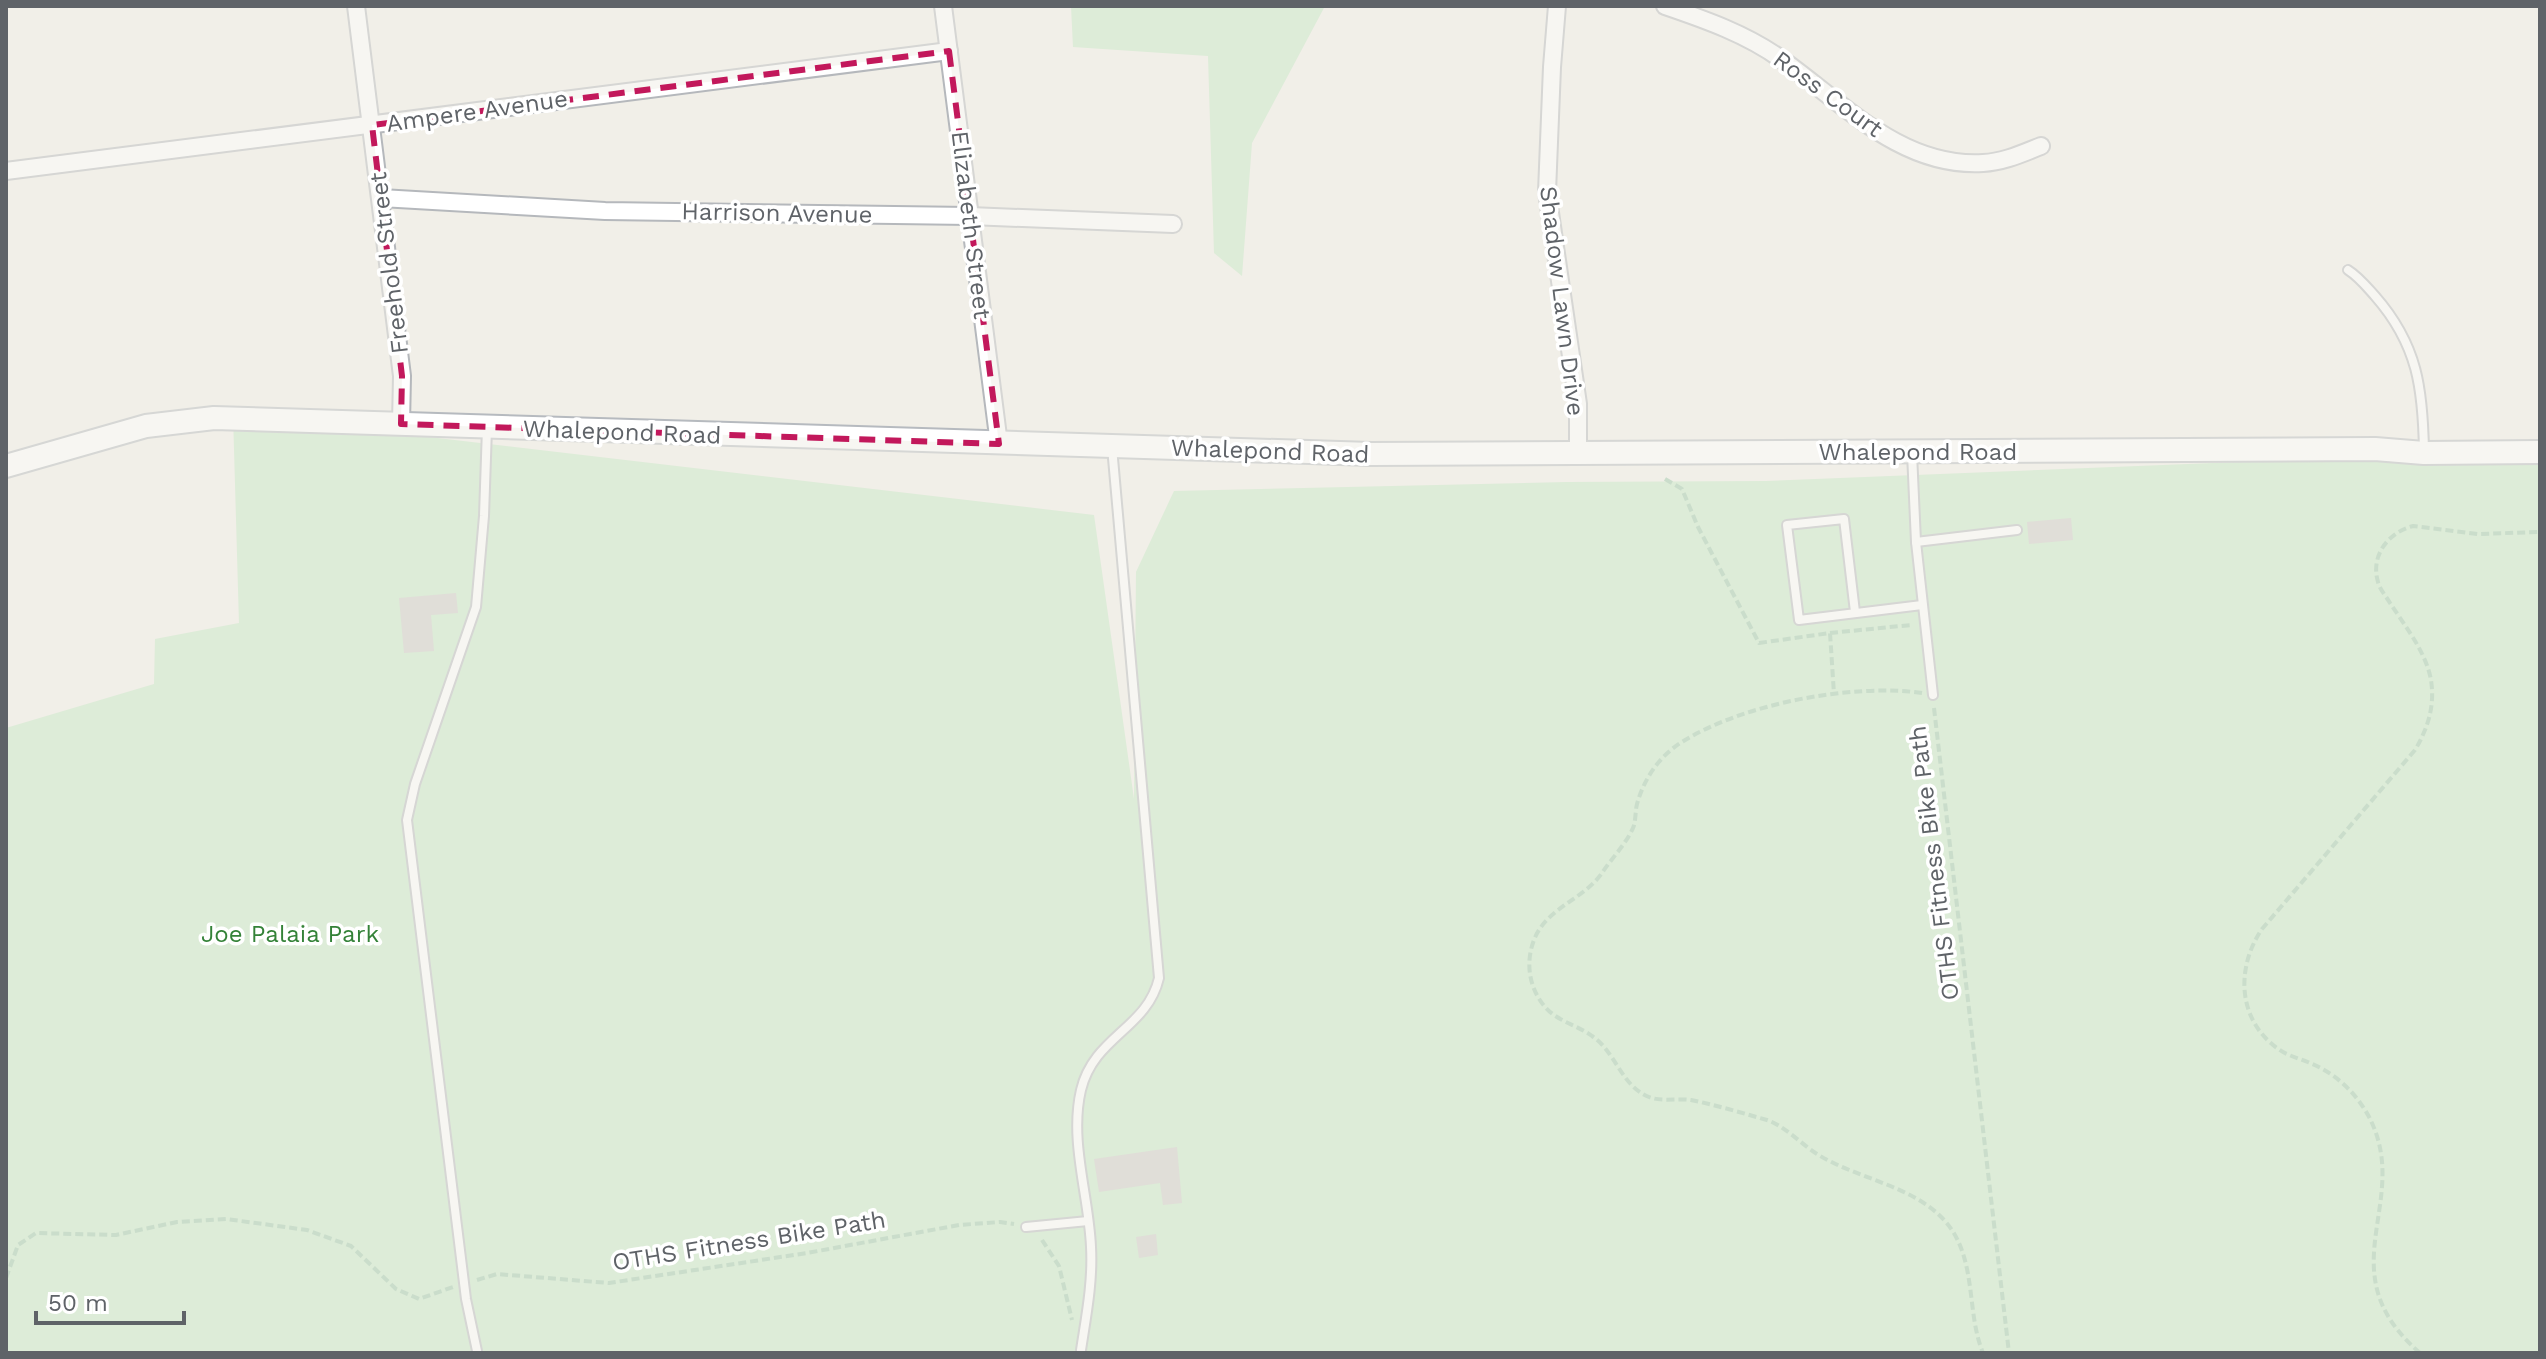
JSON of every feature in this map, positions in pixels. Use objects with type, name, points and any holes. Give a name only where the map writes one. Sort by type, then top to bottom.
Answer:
[{"type":"street","name":"Freehold Street","points":[[356,6],[402,376],[401,424]]},
{"type":"street","name":"Elizabeth Street","points":[[943,6],[999,444]]},
{"type":"street","name":"Shadow Lawn Drive","points":[[1557,6],[1547,192],[1578,404],[1578,452]]},
{"type":"street","name":"Ross Court","points":[[1665,6],[1733,31],[1757,44],[1868,126],[1916,150],[1958,161],[1982,163],[2005,160],[2041,146]]},
{"type":"street","name":"Ampere Avenue","points":[[6,171],[949,51]]},
{"type":"street","name":"Harrison Avenue","points":[[381,198],[605,211],[970,216],[1173,224]]},
{"type":"street","name":"Whalepond Road","points":[[6,466],[103,437],[169,422],[214,418],[1371,454],[2375,449],[2424,453],[2540,452]]},
{"type":"lane","points":[[2348,270],[2391,315],[2413,355],[2423,398],[2424,453]]},
{"type":"lane","points":[[477,1351],[465,1283],[407,820],[415,784],[476,607],[484,516],[487,427]]},
{"type":"lane","points":[[1081,1350],[1091,1260],[1078,1134],[1081,1088],[1102,1049],[1149,1006],[1159,978],[1112,447]]},
{"type":"lane","points":[[1912,452],[1916,542],[1933,695]]},
{"type":"lane","points":[[1855,612],[1844,519],[1787,525],[1799,620],[1922,605]]},
{"type":"lane","points":[[1916,542],[2017,530]]},
{"type":"lane","points":[[1026,1227],[1088,1221]]},
{"type":"path","points":[[1665,479],[1682,489],[1698,527],[1759,643],[1924,624]]},
{"type":"path","points":[[2420,1353],[2386,1314],[2375,1282],[2372,1249],[2383,1173],[2373,1125],[2353,1094],[2340,1081],[2325,1070],[2278,1049],[2266,1039],[2257,1028],[2245,1000],[2244,970],[2253,942],[2262,929],[2415,750],[2428,724],[2432,694],[2427,665],[2378,582],[2377,560],[2387,541],[2403,528],[2413,526],[2489,535],[2540,532]]},
{"type":"path","points":[[1830,633],[1834,694]]},
{"type":"path","name":"OTHS Fitness Bike Path","points":[[1983,1353],[1968,1270],[1953,1232],[1932,1207],[1819,1155],[1772,1122],[1689,1100],[1652,1098],[1639,1092],[1593,1036],[1567,1024],[1546,1008],[1532,985],[1529,972],[1531,948],[1540,927],[1597,879],[1633,827],[1637,803],[1646,781],[1666,755],[1693,736],[1777,705],[1834,694],[1906,691],[1933,695],[2009,1353]]},
{"type":"path","name":"OTHS Fitness Bike Path","points":[[6,1278],[18,1245],[36,1233],[116,1235],[177,1222],[226,1219],[307,1230],[351,1246],[396,1289],[419,1299],[497,1274],[609,1283],[807,1253],[959,1225],[1000,1222],[1026,1227]]},
{"type":"path","points":[[1026,1227],[1046,1243],[1059,1266],[1081,1350]]},
{"type":"highlighted area","points":[[949,51],[999,444],[401,424],[402,376],[372,125]]},
{"type":"green space","points":[[1071,6],[1325,6],[1252,143],[1242,276],[1214,253],[1208,56],[1073,47]]},
{"type":"green space","name":"Joe Palaia Park","points":[[233,414],[1094,515],[1134,799],[1136,572],[1174,491],[1766,481],[2540,450],[2540,1353],[6,1353],[6,728],[154,684],[155,639],[239,623]]},
{"type":"building","points":[[2071,518],[2073,540],[2029,544],[2027,522]]},
{"type":"building","points":[[456,593],[458,613],[431,615],[434,651],[404,653],[399,598]]},
{"type":"building","points":[[1177,1147],[1182,1203],[1163,1205],[1160,1183],[1099,1192],[1094,1159]]},
{"type":"building","points":[[1156,1234],[1158,1255],[1139,1258],[1136,1237]]}]
